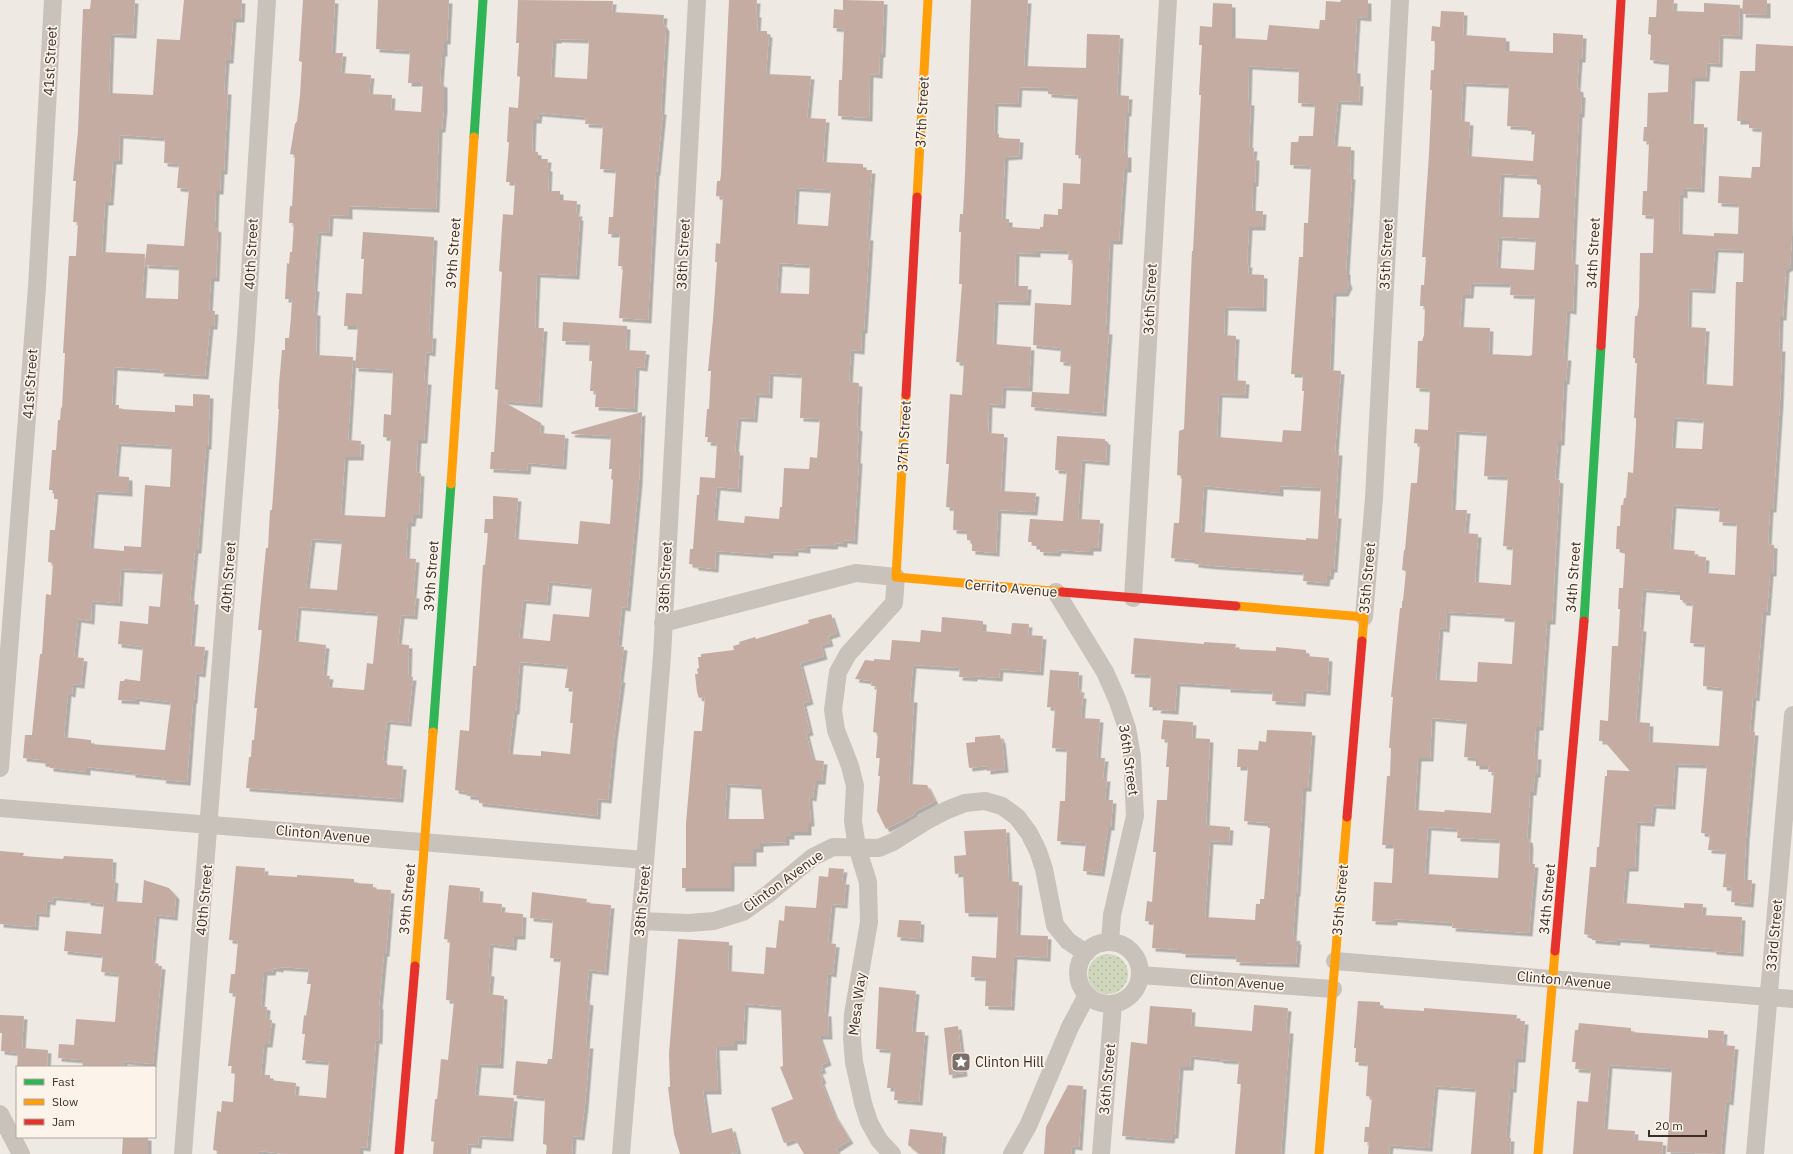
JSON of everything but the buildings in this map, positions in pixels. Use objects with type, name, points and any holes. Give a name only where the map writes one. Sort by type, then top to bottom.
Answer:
[{"type":"street","name":"41st Street","points":[[0,768],[37,287],[53,0]]},
{"type":"street","name":"40th Street","points":[[183,1154],[210,825],[246,336],[267,0]]},
{"type":"street","name":"39th Street","points":[[399,1154],[425,842],[458,391],[482,0]]},
{"type":"street","name":"38th Street","points":[[620,1154],[663,623],[698,0]]},
{"type":"street","name":"37th Street","points":[[857,847],[853,821],[855,786],[850,766],[836,730],[833,710],[834,691],[838,672],[848,654],[894,603],[928,0]]},
{"type":"street","name":"36th Street","points":[[1133,598],[1168,0]]},
{"type":"street","name":"35th Street","points":[[1319,1154],[1374,498],[1400,0]]},
{"type":"street","name":"34th Street","points":[[1538,1154],[1587,582],[1621,0]]},
{"type":"street","name":"Cerrito Avenue","points":[[663,623],[856,574],[1364,617]]},
{"type":"street","name":"36th Street","points":[[1056,592],[1105,672],[1127,728],[1135,786],[1135,816],[1112,915],[1110,942]]},
{"type":"street","name":"33rd Street","points":[[1755,1154],[1793,715]]},
{"type":"street","name":"Clinton Avenue","points":[[640,921],[689,924],[714,921],[743,912],[767,895],[813,857],[833,847],[879,848],[893,842],[947,810],[965,804],[985,801],[1002,806],[1017,817],[1029,833],[1038,851],[1055,925],[1068,942],[1086,953]]},
{"type":"street","name":"Clinton Avenue","points":[[0,808],[645,860]]},
{"type":"street","name":"Mesa Way","points":[[857,847],[868,882],[869,922],[853,1014],[852,1038],[854,1062],[863,1103],[869,1122],[879,1140],[892,1154]]},
{"type":"street","points":[[1110,942],[1121,944],[1132,953],[1138,961],[1140,975],[1134,992],[1126,1000],[1113,1004],[1095,1001],[1087,995],[1080,983],[1078,973],[1080,962],[1086,953],[1097,945],[1110,942]]},
{"type":"street","name":"Clinton Avenue","points":[[1335,961],[1793,999]]},
{"type":"street","name":"Clinton Avenue","points":[[1140,975],[1333,989]]},
{"type":"street","points":[[1012,1154],[1028,1126],[1070,1027],[1087,995]]},
{"type":"street","name":"36th Street","points":[[1101,1154],[1113,1004]]},
{"type":"street","points":[[0,1114],[21,1154]]},
{"type":"street","points":[[623,1125],[634,1154]]},
{"type":"green space","points":[[1108,954],[1116,956],[1122,960],[1126,966],[1128,974],[1126,982],[1122,988],[1116,992],[1108,994],[1100,992],[1094,988],[1090,982],[1088,974],[1090,966],[1094,960],[1100,956]]},
{"type":"traffic: fast","points":[[474,137],[483,0]]},
{"type":"traffic: fast","points":[[1584,621],[1601,346]]},
{"type":"traffic: fast","points":[[433,732],[451,484]]},
{"type":"traffic: slow","points":[[917,197],[928,0]]},
{"type":"traffic: slow","points":[[451,484],[474,137]]},
{"type":"traffic: slow","points":[[906,395],[896,577],[1062,592]]},
{"type":"traffic: slow","points":[[1236,606],[1364,617],[1362,641]]},
{"type":"traffic: slow","points":[[415,966],[433,732]]},
{"type":"traffic: slow","points":[[1319,1154],[1347,817]]},
{"type":"traffic: slow","points":[[1538,1154],[1555,951]]},
{"type":"traffic: jam","points":[[1601,346],[1621,0]]},
{"type":"traffic: jam","points":[[906,395],[917,197]]},
{"type":"traffic: jam","points":[[1062,592],[1236,606]]},
{"type":"traffic: jam","points":[[1555,951],[1584,621]]},
{"type":"traffic: jam","points":[[1347,817],[1362,641]]},
{"type":"traffic: jam","points":[[399,1154],[415,966]]},
{"type":"place","name":"Clinton Hill","points":[[961,1062]]}]
